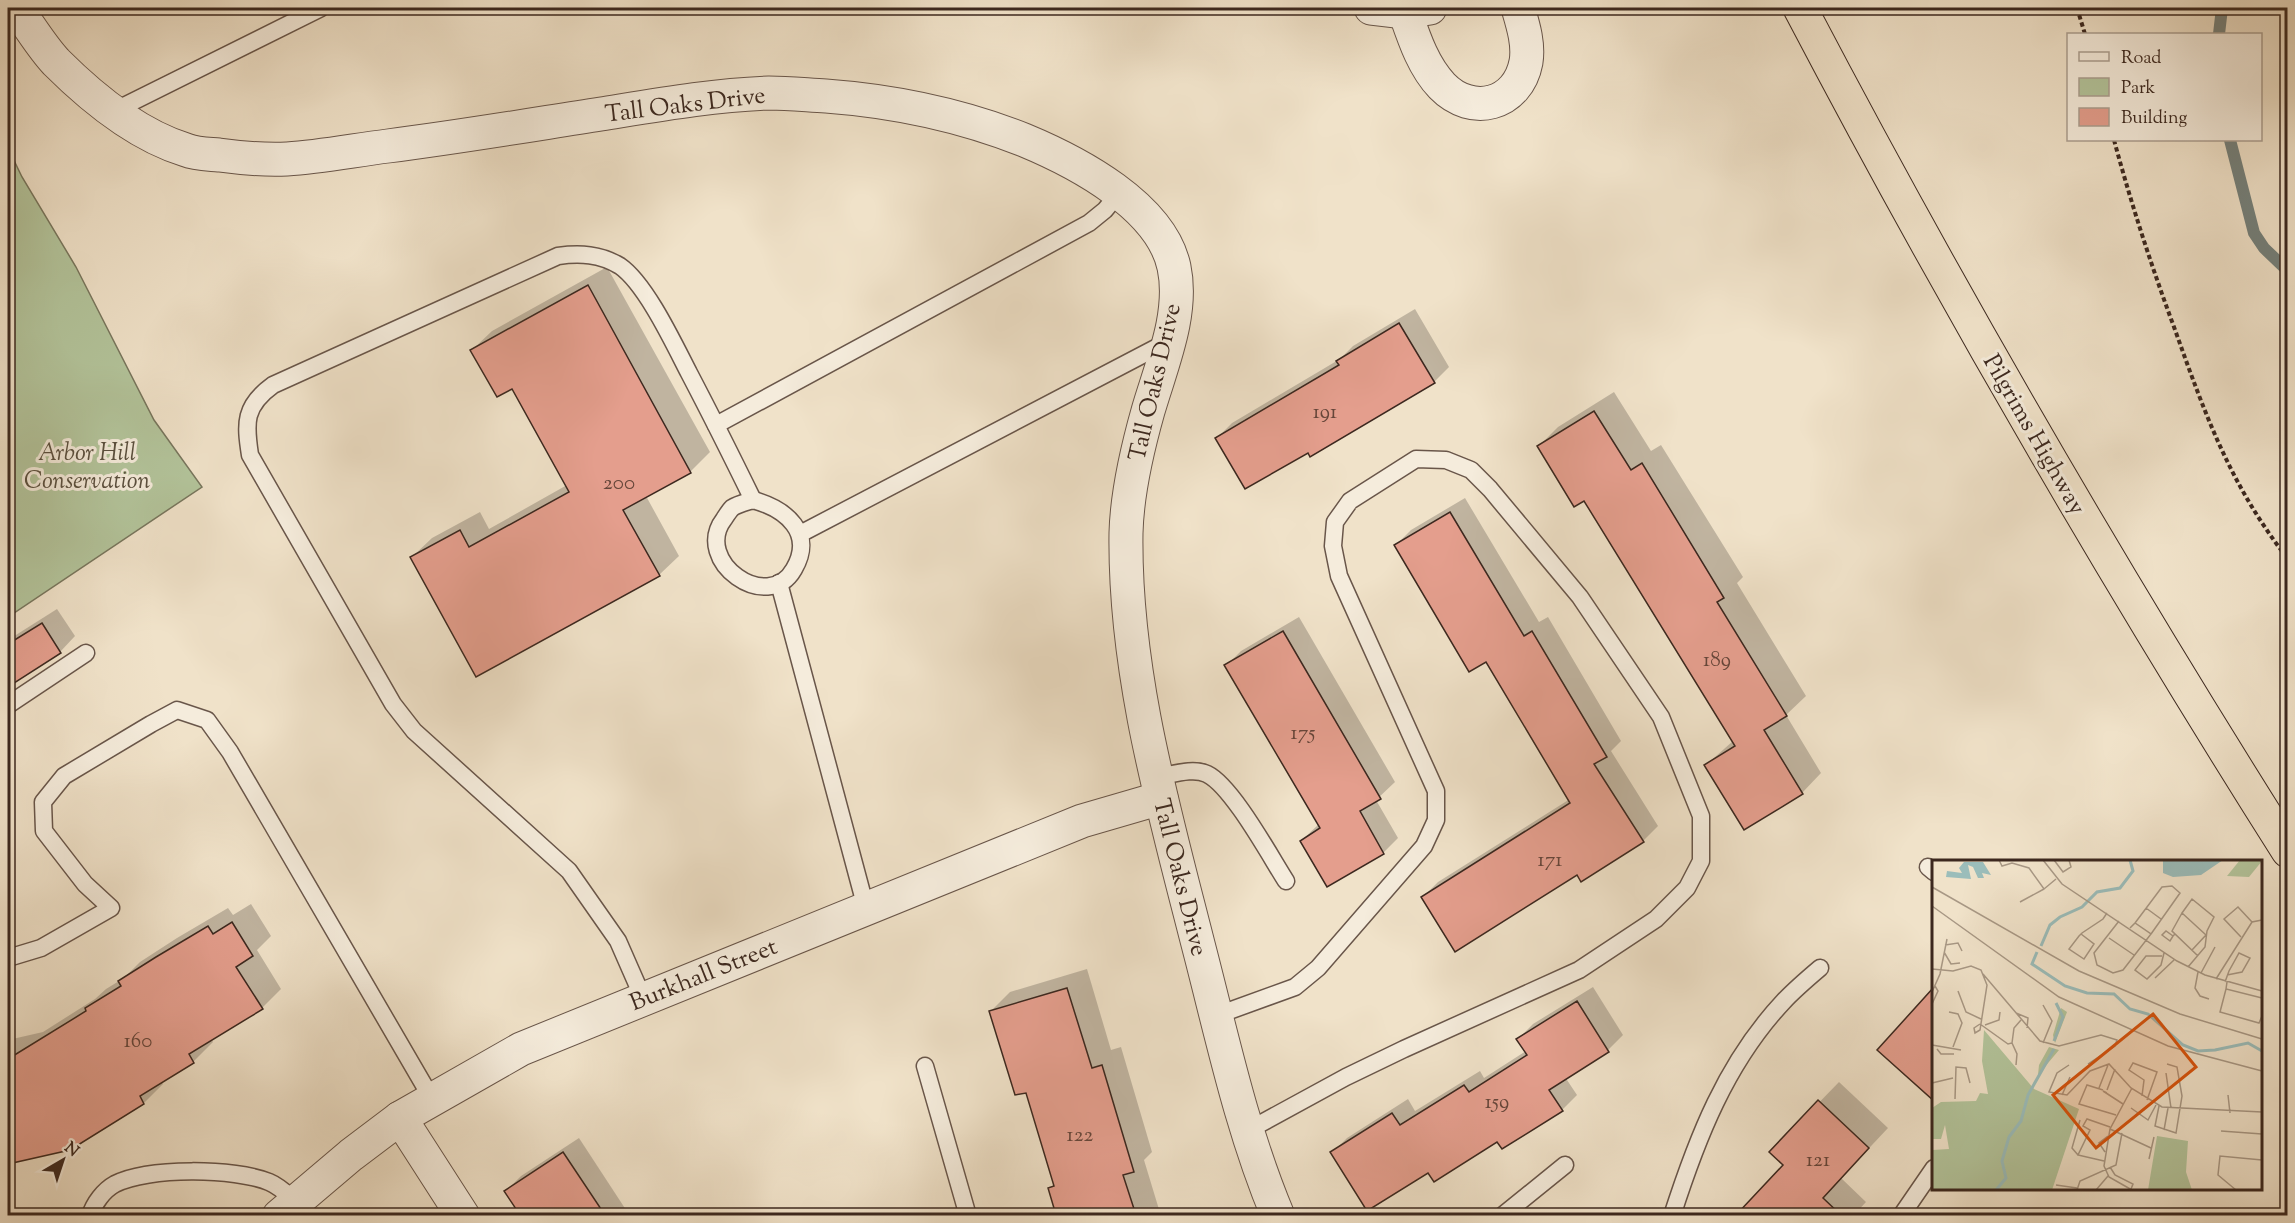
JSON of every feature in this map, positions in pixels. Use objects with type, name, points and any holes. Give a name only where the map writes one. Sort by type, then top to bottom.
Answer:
[{"type":"highway","name":"Pilgrims Highway","points":[[1800,8],[1926,243],[2067,492],[2197,707],[2288,851]]},
{"type":"street","name":"Tall Oaks Drive","points":[[16,8],[52,59],[102,103],[151,136],[189,152],[231,157],[287,159],[448,138],[701,98],[775,93],[858,99],[935,111],[1024,140],[1090,173],[1119,193],[1149,220],[1165,243],[1174,263],[1175,311],[1133,472],[1126,528],[1127,584],[1133,644],[1159,788],[1215,1016],[1247,1131],[1265,1186],[1278,1215]]},
{"type":"street","points":[[1371,8],[1417,10],[1428,67],[1442,86],[1458,98],[1493,104],[1509,94],[1521,79],[1526,60],[1525,34],[1518,8]]},
{"type":"street","name":"Burkhall Street","points":[[287,1208],[400,1118],[522,1049],[1159,788]]},
{"type":"street","points":[[400,1118],[463,1215]]},
{"type":"lane","points":[[114,111],[321,8]]},
{"type":"lane","points":[[716,425],[1089,223],[1105,210],[1119,193]]},
{"type":"lane","points":[[643,998],[618,941],[569,871],[414,730],[393,704],[250,455],[246,424],[260,394],[273,385],[558,256],[580,254],[602,257],[632,276],[663,322],[753,500]]},
{"type":"lane","points":[[800,534],[1169,341]]},
{"type":"lane","points":[[1215,1016],[1295,987],[1318,969],[1424,846],[1436,820],[1436,791],[1339,576],[1333,546],[1335,522],[1350,501],[1416,459],[1446,460],[1471,470],[1490,489],[1580,597],[1661,717],[1701,816],[1701,861],[1687,888],[1656,919],[1579,970],[1346,1077],[1247,1131]]},
{"type":"lane","points":[[753,500],[771,505],[790,518],[800,534],[801,554],[794,571],[779,583],[757,588],[733,575],[718,556],[716,541],[719,525],[732,508],[753,500]]},
{"type":"lane","points":[[779,583],[866,908]]},
{"type":"lane","points":[[8,705],[86,653]]},
{"type":"lane","points":[[8,958],[41,948],[111,908],[85,884],[44,831],[43,802],[64,776],[177,710],[207,720],[242,772],[432,1099]]},
{"type":"lane","points":[[1159,788],[1194,771],[1207,774],[1239,806],[1286,882]]},
{"type":"lane","points":[[1672,1215],[1693,1152],[1714,1103],[1737,1061],[1782,1002],[1820,968]]},
{"type":"lane","points":[[925,1066],[968,1215]]},
{"type":"lane","points":[[1502,1215],[1565,1166]]},
{"type":"lane","points":[[1901,1215],[1932,1171]]},
{"type":"lane","points":[[90,1215],[102,1194],[113,1185],[130,1178],[183,1172],[246,1176],[270,1183],[287,1208]]},
{"type":"path","points":[[2077,8],[2085,33]]},
{"type":"path","points":[[2114,141],[2142,238],[2199,399],[2241,490],[2270,536],[2288,559]]},
{"type":"green space","name":"Arbor Hill Conservation","points":[[8,148],[22,177],[76,267],[154,420],[202,487],[8,617]]},
{"type":"building","points":[[588,285],[691,473],[623,510],[660,576],[476,677],[410,557],[460,530],[469,547],[569,492],[512,389],[497,397],[470,350]]},
{"type":"building","points":[[1399,323],[1435,383],[1310,457],[1308,453],[1245,489],[1215,438],[1339,365],[1336,361]]},
{"type":"building","points":[[1594,411],[1631,470],[1642,463],[1724,598],[1717,602],[1787,716],[1764,730],[1803,794],[1744,830],[1704,765],[1735,746],[1584,501],[1574,507],[1537,446]]},
{"type":"building","points":[[1450,512],[1524,636],[1532,631],[1607,757],[1594,764],[1644,842],[1581,882],[1577,875],[1455,952],[1421,897],[1570,803],[1486,662],[1469,672],[1394,545]]},
{"type":"building","points":[[42,623],[61,653],[8,687],[8,644]]},
{"type":"building","points":[[1283,631],[1381,799],[1360,811],[1384,854],[1327,887],[1300,841],[1320,828],[1224,665]]},
{"type":"building","points":[[232,922],[253,956],[236,967],[263,1009],[189,1054],[194,1063],[140,1096],[144,1104],[70,1150],[8,1164],[8,1059],[86,1011],[85,1008],[121,986],[118,981],[156,957],[208,926],[213,934]]},
{"type":"building","points":[[1067,988],[1092,1068],[1102,1065],[1134,1172],[1123,1175],[1136,1215],[1056,1215],[1048,1188],[1054,1186],[1026,1093],[1015,1095],[989,1011]]},
{"type":"building","points":[[1932,989],[1932,1099],[1877,1050]]},
{"type":"building","points":[[1577,1001],[1609,1052],[1549,1090],[1563,1111],[1502,1149],[1497,1142],[1434,1182],[1428,1173],[1367,1211],[1330,1152],[1392,1113],[1400,1125],[1464,1085],[1469,1092],[1527,1055],[1516,1039]]},
{"type":"building","points":[[1818,1100],[1869,1148],[1823,1198],[1841,1215],[1736,1215],[1783,1165],[1769,1152]]},
{"type":"building","points":[[563,1152],[605,1215],[520,1215],[504,1191]]},
{"type":"waterway","points":[[2219,33],[2222,8]]},
{"type":"waterway","points":[[2230,141],[2254,233],[2264,248],[2288,271]]}]
